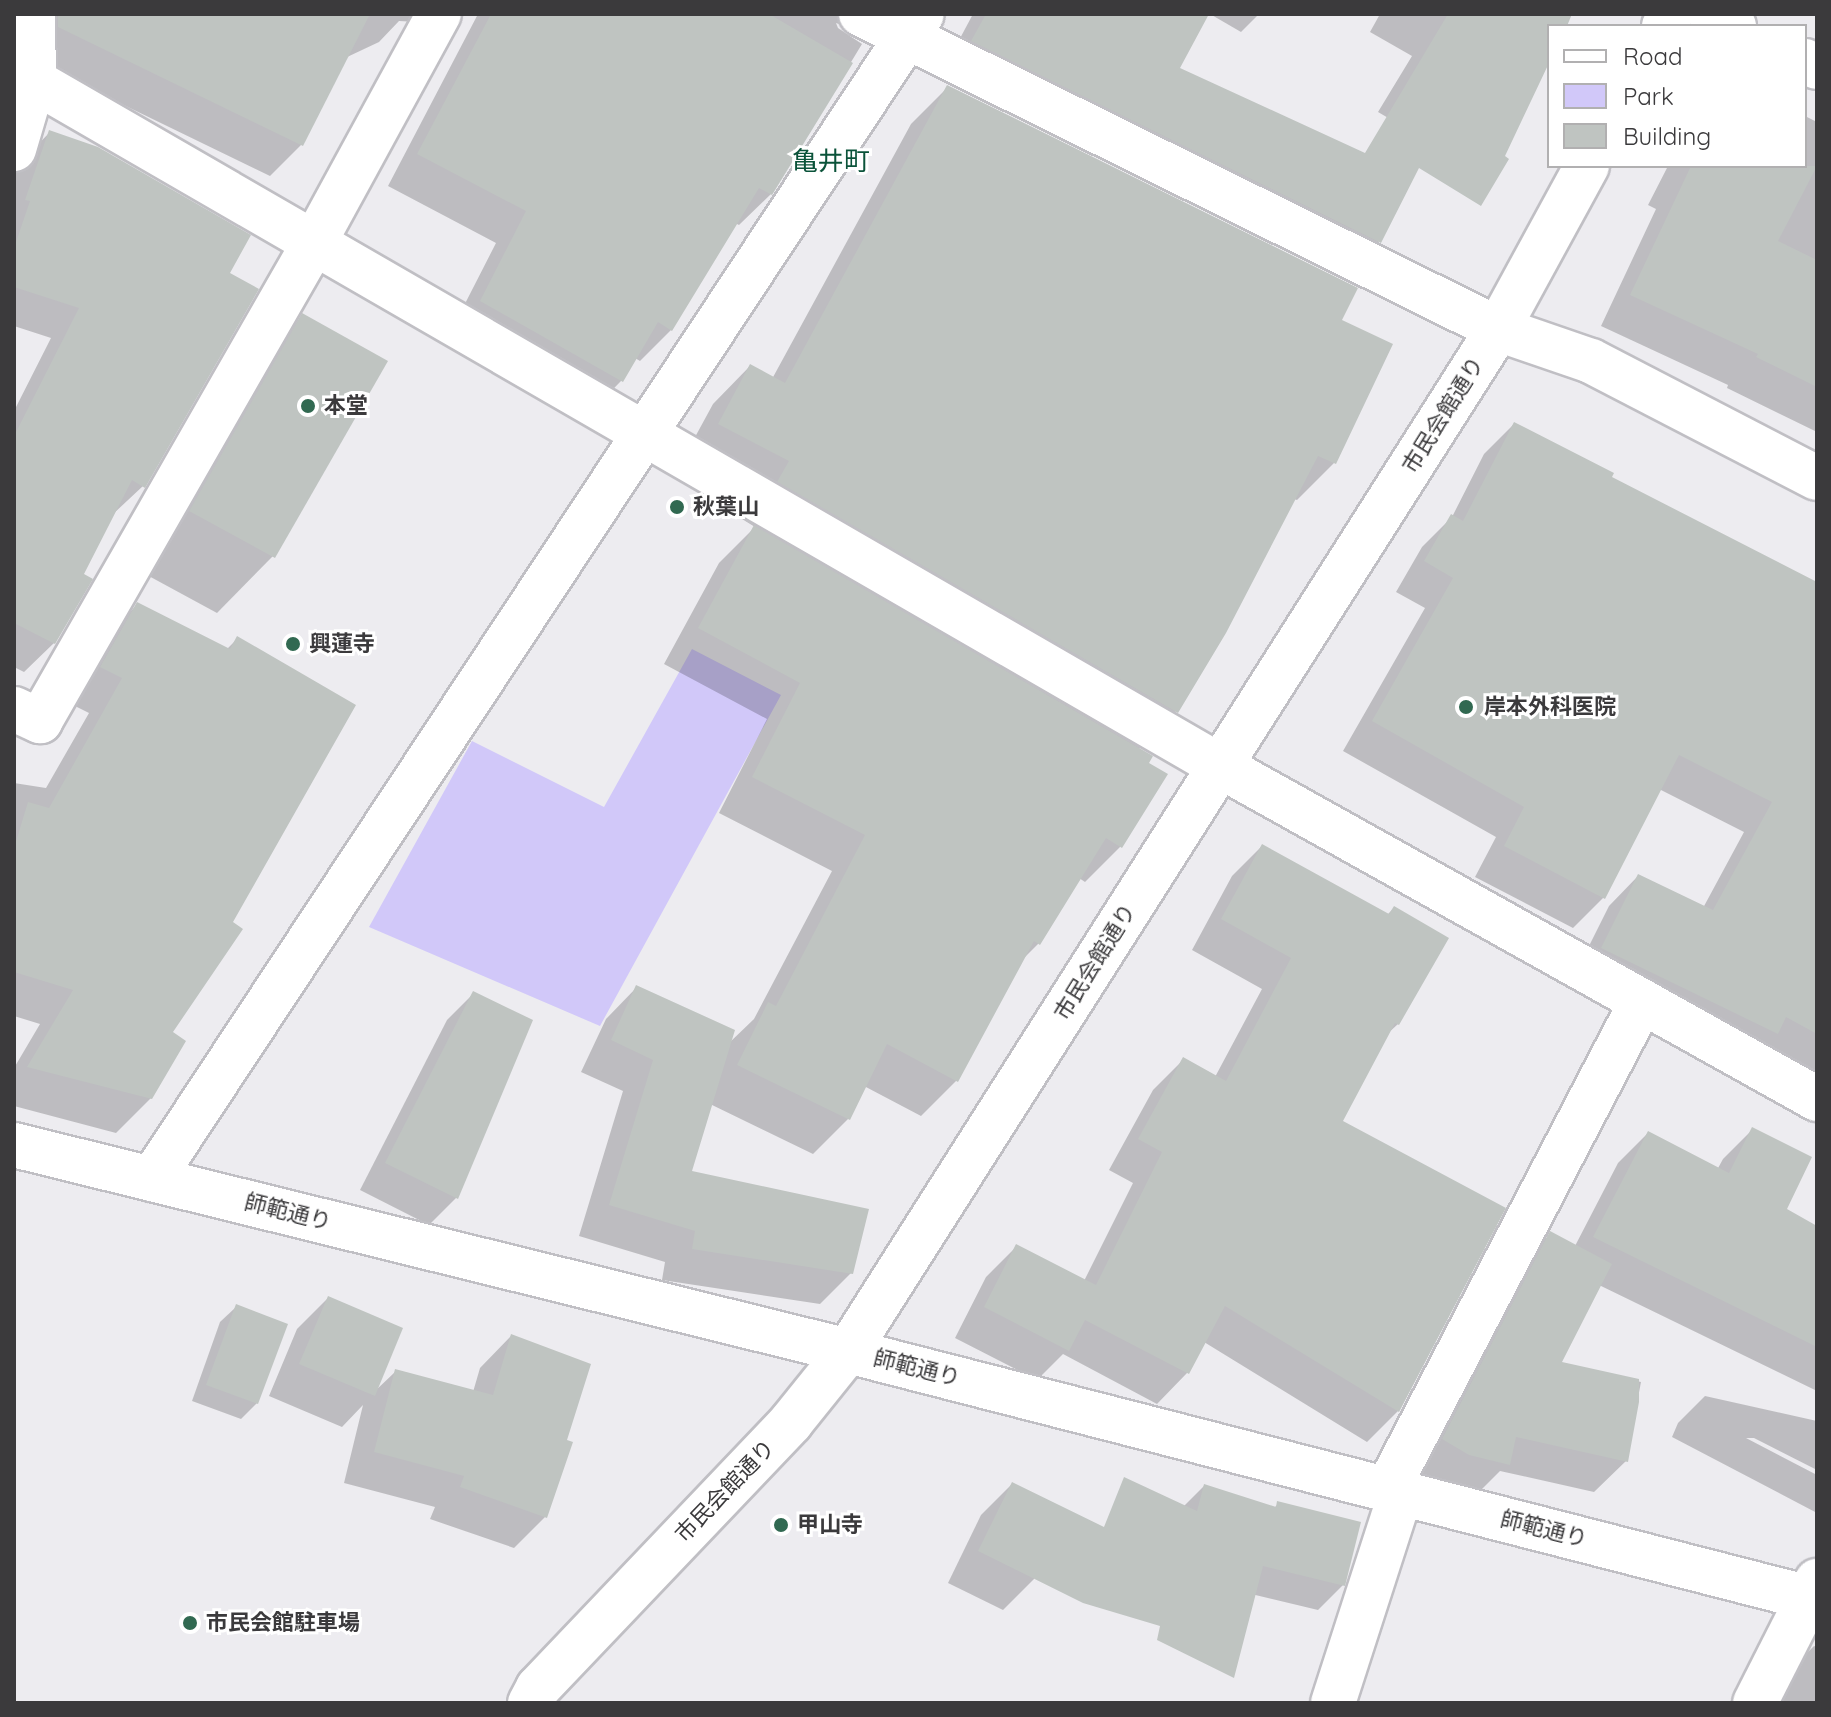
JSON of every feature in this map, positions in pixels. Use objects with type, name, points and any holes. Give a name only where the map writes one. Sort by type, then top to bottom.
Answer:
[{"type":"street","points":[[14,149],[34,81],[33,14]]},
{"type":"street","points":[[14,709],[40,721],[314,243],[439,14]]},
{"type":"street","points":[[861,14],[914,26],[1498,329],[1591,361],[1817,478]]},
{"type":"street","points":[[1710,14],[1730,24]]},
{"type":"street","points":[[152,1179],[914,26]]},
{"type":"street","points":[[34,81],[1220,766],[1817,1099]]},
{"type":"street","name":"市民会館通り","points":[[530,1703],[538,1688],[791,1422],[848,1351],[1498,329],[1586,168]]},
{"type":"street","points":[[1333,1703],[1395,1490],[1642,1001]]},
{"type":"street","name":"師範通り","points":[[14,1145],[1814,1592]]},
{"type":"street","points":[[1755,1703],[1814,1592]]},
{"type":"green space","points":[[692,649],[781,695],[600,1026],[369,927],[472,741],[604,807]]},
{"type":"building","points":[[58,14],[370,14],[303,146],[58,27]]},
{"type":"building","points":[[491,14],[769,14],[853,63],[772,195],[759,188],[672,331],[658,322],[623,382],[480,301],[526,211],[417,154]]},
{"type":"building","points":[[986,14],[1209,14],[1180,68],[1365,153],[1448,14],[1572,14],[1568,24],[1547,24],[1547,67],[1505,156],[1509,159],[1481,206],[1419,168],[1381,243],[971,41]]},
{"type":"building","points":[[947,85],[1358,288],[1342,320],[1393,344],[1336,464],[1318,456],[1226,633],[1178,713],[777,482],[789,461],[718,424],[750,364],[785,383]]},
{"type":"building","points":[[49,130],[98,147],[251,235],[230,273],[259,289],[145,488],[132,480],[84,574],[93,579],[55,644],[14,623],[14,436],[79,308],[14,287],[14,248],[30,201],[25,200]]},
{"type":"building","points":[[1817,166],[1778,241],[1817,260],[1817,387],[1756,357],[1758,354],[1630,295],[1690,168]]},
{"type":"building","name":"本堂","points":[[302,313],[388,361],[275,558],[189,511]]},
{"type":"building","points":[[1514,422],[1614,473],[1612,477],[1817,582],[1817,1034],[1786,1017],[1778,1034],[1601,948],[1638,874],[1713,910],[1772,802],[1679,755],[1605,899],[1504,846],[1524,807],[1372,721],[1453,578],[1424,561],[1451,514],[1463,521]]},
{"type":"building","points":[[754,525],[1153,756],[1149,763],[1168,774],[1122,848],[1106,838],[1040,945],[1034,941],[958,1082],[887,1044],[850,1120],[737,1065],[768,1002],[776,1006],[865,835],[752,777],[800,683],[698,628]]},
{"type":"building","points":[[137,602],[230,649],[237,636],[356,705],[233,922],[243,929],[173,1032],[186,1041],[152,1099],[27,1067],[73,990],[14,972],[14,848],[28,802],[49,808],[122,678],[100,667]]},
{"type":"building","points":[[1262,844],[1389,914],[1394,906],[1449,938],[1399,1025],[1395,1023],[1343,1121],[1506,1208],[1399,1412],[1225,1306],[1189,1374],[1085,1320],[1069,1351],[984,1307],[1016,1244],[1096,1285],[1162,1152],[1138,1139],[1183,1057],[1226,1081],[1291,958],[1221,919]]},
{"type":"building","points":[[636,985],[735,1030],[692,1171],[869,1209],[853,1274],[692,1249],[695,1231],[609,1205],[653,1060],[611,1040]]},
{"type":"building","points":[[473,991],[533,1020],[458,1199],[385,1163]]},
{"type":"building","points":[[1752,1127],[1812,1157],[1787,1209],[1817,1226],[1817,1347],[1593,1237],[1648,1131],[1729,1173]]},
{"type":"building","points":[[1550,1231],[1612,1264],[1562,1362],[1639,1379],[1639,1402],[1628,1462],[1516,1437],[1510,1465],[1469,1455],[1442,1439]]},
{"type":"building","points":[[328,1296],[403,1328],[375,1396],[299,1364]]},
{"type":"building","points":[[236,1304],[288,1324],[258,1404],[206,1385]]},
{"type":"building","points":[[511,1334],[591,1364],[567,1440],[573,1442],[547,1518],[460,1487],[464,1476],[374,1452],[395,1369],[493,1395]]},
{"type":"building","points":[[1124,1477],[1197,1511],[1204,1484],[1276,1507],[1277,1501],[1361,1522],[1345,1586],[1263,1566],[1234,1678],[1157,1640],[1160,1626],[1083,1603],[978,1551],[1012,1482],[1104,1527]]},
{"type":"place","name":"本堂","points":[[308,406]]},
{"type":"place","name":"秋葉山","points":[[677,507]]},
{"type":"place","name":"興蓮寺","points":[[293,644]]},
{"type":"place","name":"岸本外科医院","points":[[1466,707]]},
{"type":"place","name":"甲山寺","points":[[781,1525]]},
{"type":"place","name":"市民会館駐車場","points":[[190,1623]]},
{"type":"district","name":"亀井町","points":[[831,161]]}]
